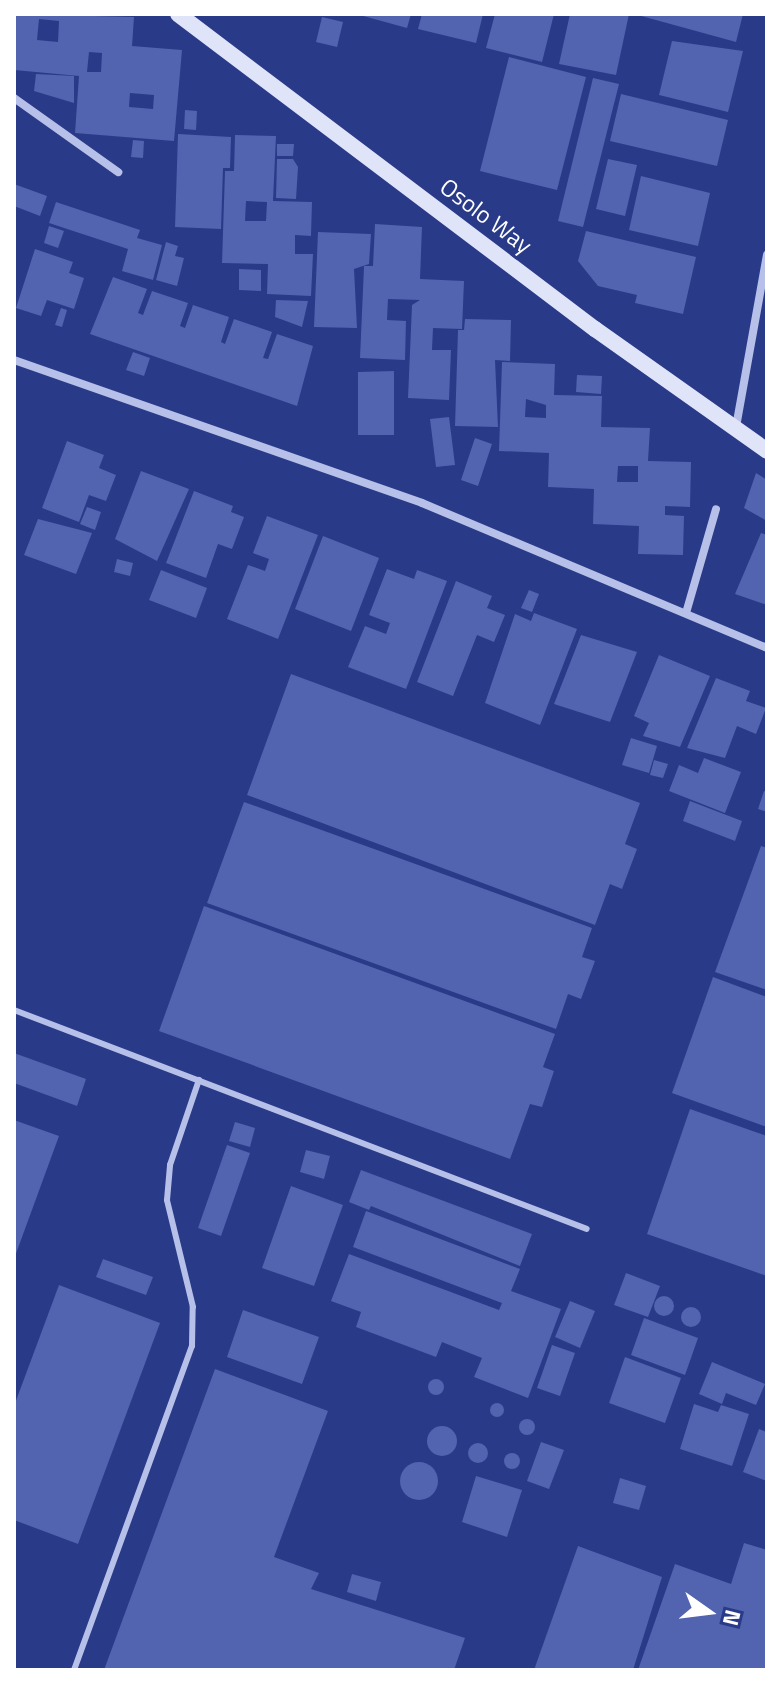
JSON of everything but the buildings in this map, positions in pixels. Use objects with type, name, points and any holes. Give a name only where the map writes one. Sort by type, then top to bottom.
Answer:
[{"type":"main road","name":"Osolo Way","points":[[178,14],[767,451]]},
{"type":"street","points":[[14,98],[118,172]]},
{"type":"street","points":[[735,430],[767,255]]},
{"type":"street","points":[[14,360],[422,503],[767,648]]},
{"type":"street","points":[[686,613],[716,509]]},
{"type":"lane","points":[[14,1010],[587,1229]]},
{"type":"lane","points":[[74,1670],[192,1346],[193,1307],[167,1200],[170,1165],[199,1080]]}]
